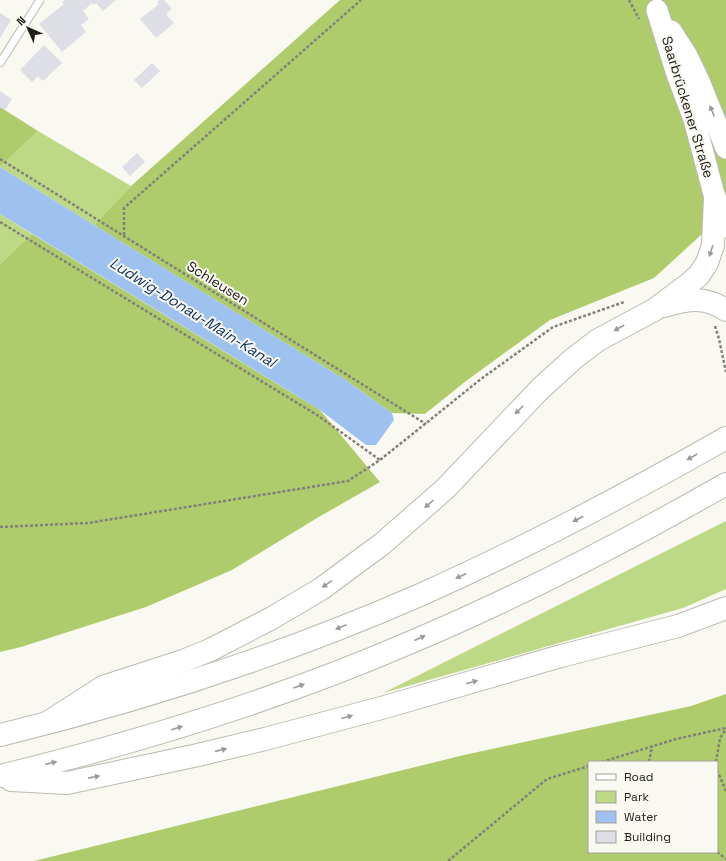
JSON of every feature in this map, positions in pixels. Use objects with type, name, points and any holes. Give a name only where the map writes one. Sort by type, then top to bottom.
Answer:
[{"type":"highway","points":[[47,723],[104,687],[183,661],[210,650],[272,618],[321,589],[382,544],[440,493],[525,405],[573,359],[598,340],[654,310],[699,275],[707,262],[713,245],[715,198]]},
{"type":"highway","points":[[654,310],[671,304],[690,300],[706,300],[726,310]]},
{"type":"highway","points":[[0,735],[110,707],[266,656],[412,598],[551,533],[649,482],[726,438]]},
{"type":"highway","points":[[0,776],[90,753],[189,724],[322,678],[394,649],[487,608],[575,566],[726,484]]},
{"type":"highway","points":[[0,779],[67,783],[198,755],[385,707],[561,656],[678,626],[726,608]]},
{"type":"highway","points":[[678,626],[726,620]]},
{"type":"main road","name":"Saarbrückener Straße","points":[[654,5],[687,56],[710,107],[726,148]]},
{"type":"main road","name":"Saarbrückener Straße","points":[[654,5],[694,119],[715,198],[724,216],[726,227]]},
{"type":"lane","points":[[0,63],[40,0]]},
{"type":"path","points":[[124,236],[124,208],[361,0]]},
{"type":"path","points":[[629,0],[639,20]]},
{"type":"path","name":"Schleusen","points":[[0,159],[426,424]]},
{"type":"path","points":[[0,222],[317,415],[380,460]]},
{"type":"path","points":[[0,528],[88,523],[348,482],[380,460],[481,379],[553,327],[627,301]]},
{"type":"path","points":[[605,761],[652,746],[726,728]]},
{"type":"path","points":[[716,761],[720,738],[726,728]]},
{"type":"path","points":[[649,761],[652,746]]},
{"type":"path","points":[[448,861],[547,779],[588,766]]},
{"type":"path","points":[[718,772],[726,791]]},
{"type":"path","points":[[718,853],[726,859]]},
{"type":"green space","points":[[340,0],[726,0],[726,212],[654,278],[550,320],[466,381],[425,414],[392,413],[344,379],[94,225],[131,186]]},
{"type":"green space","points":[[0,107],[38,131],[0,167]]},
{"type":"green space","points":[[38,131],[131,186],[94,225],[0,167]]},
{"type":"green space","points":[[0,214],[32,234],[0,264]]},
{"type":"green space","points":[[32,234],[320,410],[380,482],[317,518],[232,570],[146,607],[21,647],[0,652],[0,264]]},
{"type":"green space","points":[[726,521],[726,589],[683,608],[383,693]]},
{"type":"green space","points":[[726,694],[726,861],[34,861],[464,755],[691,706]]},
{"type":"water","name":"Ludwig-Donau-Main-Kanal","points":[[0,167],[344,379],[392,413],[394,420],[376,445],[366,445],[320,410],[0,214]]},
{"type":"building","points":[[65,0],[116,0],[103,11],[96,3],[94,5],[92,3],[83,11],[89,19],[81,25],[86,32],[62,52],[39,24],[64,4],[62,2]]},
{"type":"building","points":[[159,0],[164,0],[172,9],[166,14],[174,23],[156,38],[140,19],[159,4],[157,2]]},
{"type":"building","points":[[0,13],[11,20],[0,38]]},
{"type":"building","points":[[44,45],[62,63],[43,81],[38,76],[32,82],[20,70]]},
{"type":"building","points":[[152,63],[160,71],[142,88],[134,80]]},
{"type":"building","points":[[0,91],[12,99],[5,110],[0,107]]},
{"type":"building","points":[[137,153],[145,162],[130,176],[122,167]]}]
